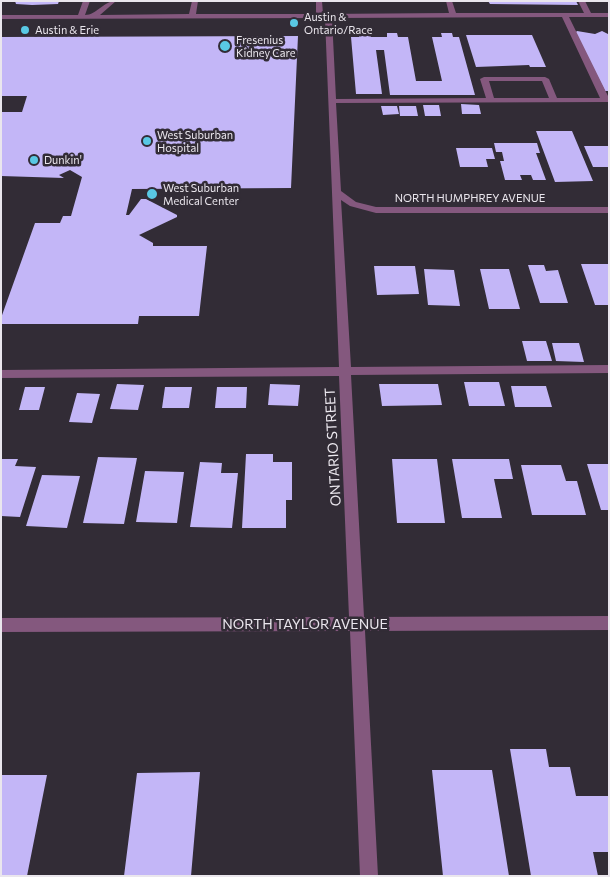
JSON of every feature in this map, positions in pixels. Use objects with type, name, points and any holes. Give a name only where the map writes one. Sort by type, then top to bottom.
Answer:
[{"type":"street","points":[[80,17],[87,1]]},
{"type":"street","points":[[92,17],[114,1]]},
{"type":"street","points":[[192,16],[195,1]]},
{"type":"street","name":"ONTARIO STREET","points":[[319,1],[324,16],[332,101],[368,876]]},
{"type":"street","points":[[449,1],[453,16]]},
{"type":"street","points":[[581,1],[589,15]]},
{"type":"street","points":[[332,101],[607,100],[564,15]]},
{"type":"street","points":[[1,17],[609,15]]},
{"type":"street","points":[[491,100],[484,79],[545,79],[554,100]]},
{"type":"street","name":"NORTH HUMPHREY AVENUE","points":[[337,192],[353,204],[376,210],[609,210]]},
{"type":"street","points":[[1,374],[609,369]]},
{"type":"street","name":"NORTH TAYLOR AVENUE","points":[[1,626],[609,623]]},
{"type":"building","points":[[15,1],[59,1],[58,4],[32,5],[16,4]]},
{"type":"building","points":[[488,1],[576,1],[578,5],[490,4]]},
{"type":"building","points":[[577,31],[595,34],[602,31],[608,34],[609,91],[605,91],[575,33]]},
{"type":"building","points":[[359,33],[370,33],[371,37],[387,37],[387,33],[397,33],[398,37],[408,37],[416,81],[442,81],[432,37],[442,37],[441,33],[452,33],[453,37],[459,37],[475,95],[390,95],[384,50],[376,50],[382,94],[356,94],[351,37],[359,37]]},
{"type":"building","points":[[466,35],[532,35],[546,67],[530,67],[529,65],[476,67]]},
{"type":"building","name":"West Suburban Medical Center","points":[[298,36],[291,188],[132,189],[126,215],[129,215],[141,199],[146,199],[177,215],[177,217],[139,235],[153,243],[153,246],[207,246],[199,316],[139,316],[138,324],[1,324],[1,318],[35,223],[60,223],[63,216],[71,216],[82,177],[70,170],[59,175],[64,178],[1,176],[1,112],[22,112],[27,96],[1,96],[1,37]]},
{"type":"building","points":[[461,104],[479,105],[481,114],[462,114]]},
{"type":"building","points":[[423,105],[439,105],[441,116],[425,116]]},
{"type":"building","points":[[381,106],[397,106],[399,114],[383,115]]},
{"type":"building","points":[[399,106],[416,106],[418,116],[400,116]]},
{"type":"building","points":[[536,131],[572,131],[593,181],[555,182]]},
{"type":"building","points":[[494,143],[537,143],[540,153],[536,153],[546,180],[533,180],[531,175],[520,175],[522,180],[505,180],[500,161],[504,161],[502,152],[496,152]]},
{"type":"building","points":[[584,146],[609,146],[609,167],[593,167]]},
{"type":"building","points":[[456,148],[492,148],[495,159],[486,159],[488,167],[460,167]]},
{"type":"building","points":[[581,264],[609,264],[609,305],[595,305]]},
{"type":"building","points":[[528,265],[544,265],[546,271],[558,270],[568,303],[540,303]]},
{"type":"building","points":[[374,266],[415,266],[419,294],[377,295]]},
{"type":"building","points":[[424,269],[454,270],[460,306],[428,305]]},
{"type":"building","points":[[480,269],[509,269],[520,309],[489,309]]},
{"type":"building","points":[[522,341],[546,341],[552,361],[527,361]]},
{"type":"building","points":[[552,343],[579,343],[584,362],[556,361]]},
{"type":"building","points":[[464,382],[499,382],[505,406],[469,406]]},
{"type":"building","points":[[117,384],[144,385],[138,410],[110,409]]},
{"type":"building","points":[[270,384],[300,385],[298,406],[268,405]]},
{"type":"building","points":[[379,384],[438,384],[442,405],[382,406]]},
{"type":"building","points":[[511,386],[546,386],[552,407],[515,407]]},
{"type":"building","points":[[25,387],[45,387],[39,410],[19,410]]},
{"type":"building","points":[[165,387],[192,387],[189,408],[162,408]]},
{"type":"building","points":[[217,387],[247,387],[246,408],[215,408]]},
{"type":"building","points":[[77,393],[100,394],[92,423],[69,422]]},
{"type":"building","points":[[246,454],[273,454],[273,462],[292,462],[292,500],[286,500],[286,528],[242,528]]},
{"type":"building","points":[[98,457],[137,458],[124,524],[83,523]]},
{"type":"building","points":[[1,459],[18,459],[15,466],[36,467],[20,517],[1,516]]},
{"type":"building","points":[[392,459],[437,459],[445,523],[397,523]]},
{"type":"building","points":[[452,459],[509,459],[513,479],[494,479],[502,518],[462,518]]},
{"type":"building","points":[[200,462],[222,463],[221,473],[238,473],[232,528],[190,527]]},
{"type":"building","points":[[587,464],[609,464],[609,510],[601,510]]},
{"type":"building","points":[[521,465],[561,465],[566,481],[577,481],[586,515],[532,515]]},
{"type":"building","points":[[145,471],[184,472],[177,523],[136,522]]},
{"type":"building","points":[[42,475],[80,476],[67,528],[26,526]]},
{"type":"building","points":[[510,749],[546,749],[549,767],[570,767],[576,796],[608,796],[609,852],[593,852],[598,876],[531,876]]},
{"type":"building","points":[[432,770],[492,770],[509,876],[443,876]]},
{"type":"building","points":[[200,772],[191,876],[124,876],[137,773]]},
{"type":"building","points":[[1,775],[47,775],[27,876],[1,876]]},
{"type":"place","name":"Austin & Ontario/Race","points":[[294,23]]},
{"type":"place","name":"Austin & Erie","points":[[25,30]]},
{"type":"place","name":"Fresenius Kidney Care","points":[[225,46]]},
{"type":"place","name":"West Suburban Hospital","points":[[147,141]]},
{"type":"place","name":"Dunkin'","points":[[34,160]]},
{"type":"place","name":"West Suburban Medical Center","points":[[152,194]]}]
